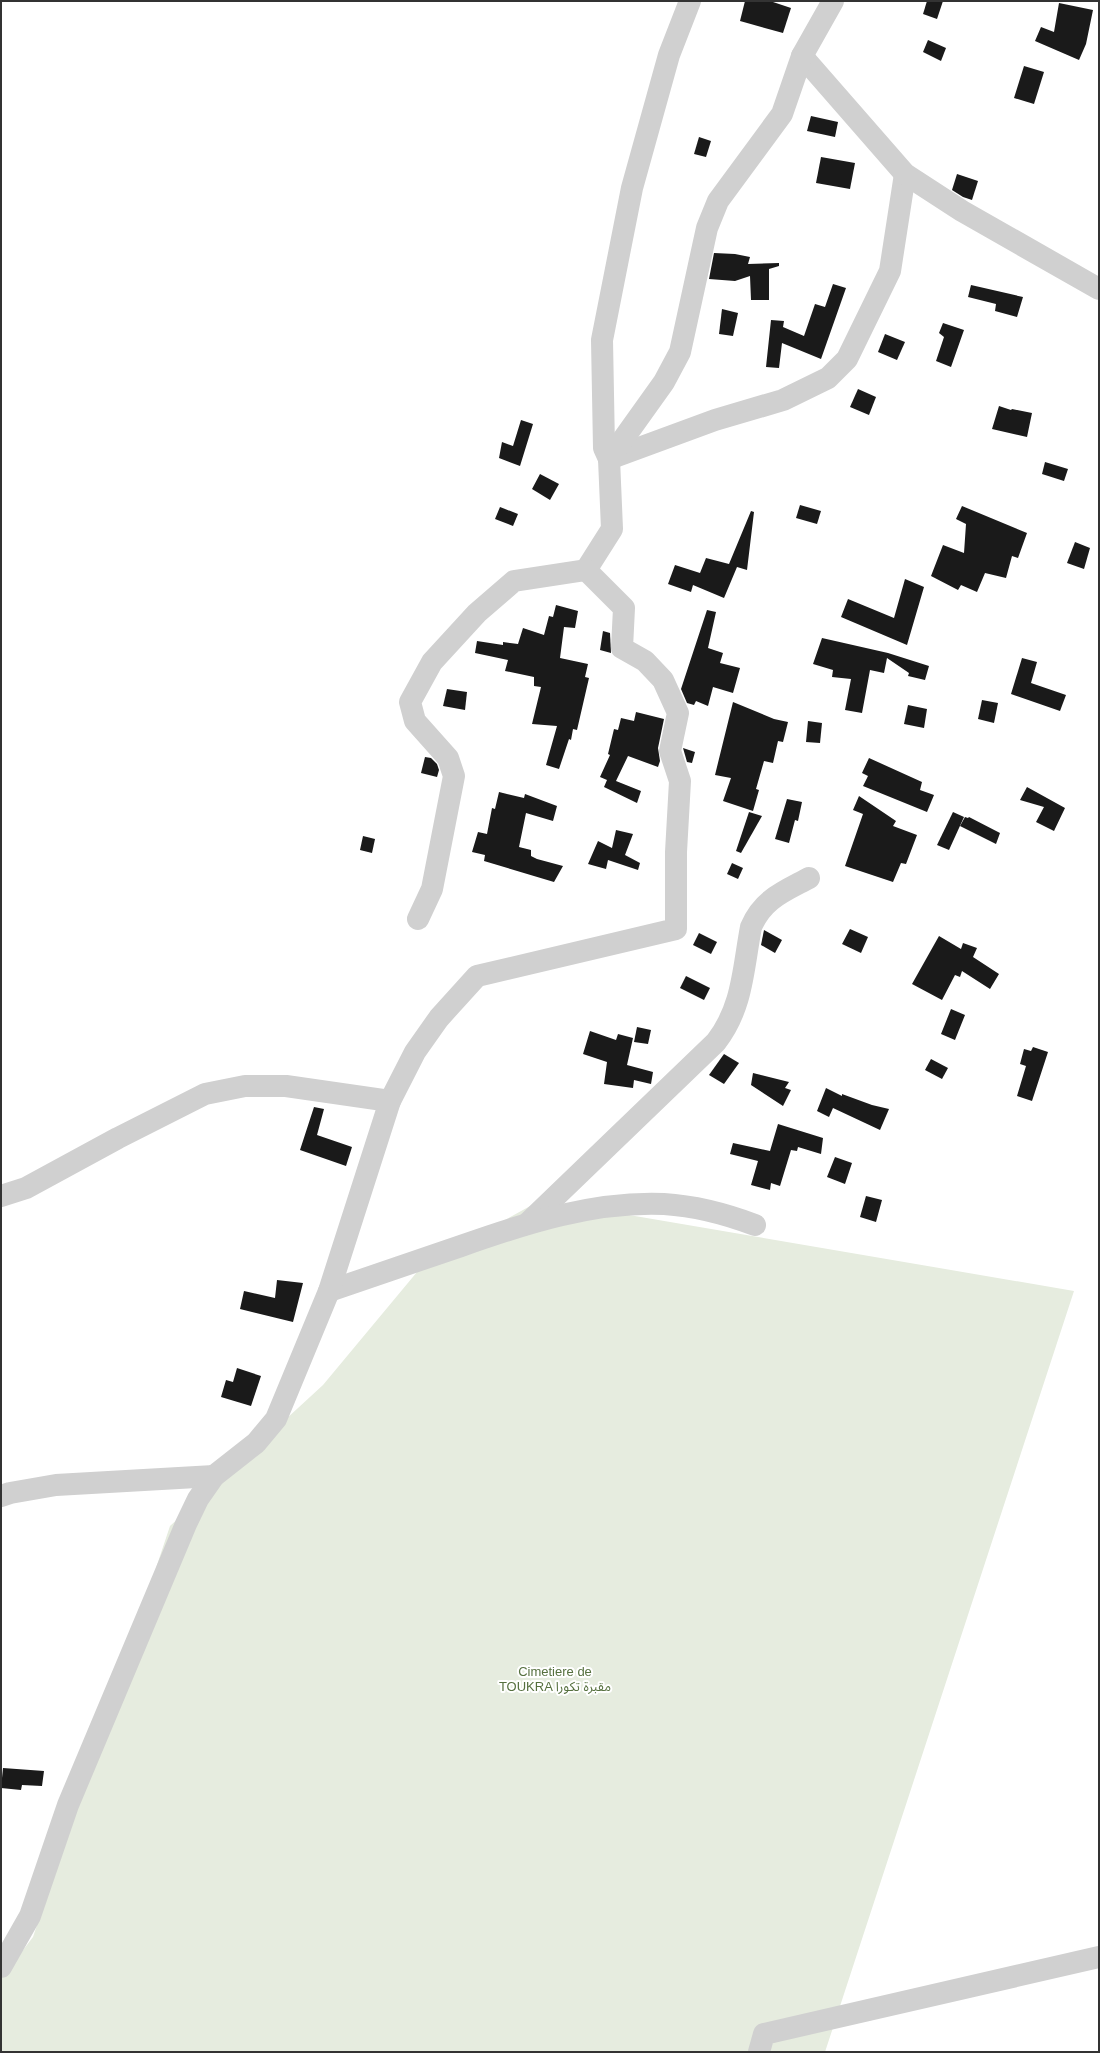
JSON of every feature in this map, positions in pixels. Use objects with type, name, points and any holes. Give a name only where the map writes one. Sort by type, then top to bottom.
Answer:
[{"type":"street","points":[[418,919],[432,889],[454,776],[448,758],[415,721],[410,702],[432,662],[477,613],[514,581],[586,570],[612,529],[609,459],[604,448],[602,340],[632,188],[669,55],[690,1]]},
{"type":"street","points":[[609,459],[664,382],[680,352],[707,228],[718,201],[782,114],[802,56],[834,1]]},
{"type":"street","points":[[802,56],[905,174],[962,211],[1099,289]]},
{"type":"street","points":[[609,459],[714,420],[783,400],[828,378],[847,359],[890,271],[905,174]]},
{"type":"street","points":[[1,1967],[30,1916],[68,1805],[186,1524],[198,1500],[214,1476],[256,1443],[276,1419],[328,1290],[390,1101],[415,1052],[439,1018],[477,976],[676,929],[676,852],[680,780],[670,751],[678,713],[663,680],[645,661],[622,648],[624,608],[586,570]]},
{"type":"street","points":[[528,1223],[716,1042],[725,1030],[738,1003],[751,927],[756,916],[772,898],[809,878]]},
{"type":"street","points":[[1,1196],[26,1188],[118,1138],[205,1094],[245,1086],[286,1086],[390,1101]]},
{"type":"street","points":[[328,1290],[528,1223],[596,1208],[642,1204],[688,1206],[734,1217],[756,1225]]},
{"type":"street","points":[[1,1496],[56,1485],[214,1476]]},
{"type":"street","points":[[759,2052],[764,2034],[1099,1957]]},
{"type":"green space","name":"Cimetiere de TOUKRA مقبرة تكورا","points":[[541,1200],[1074,1291],[825,2052],[1,2052],[1,1979],[33,1937],[170,1526],[323,1385],[422,1266]]},
{"type":"building","points":[[745,1],[770,1],[791,8],[783,33],[740,21]]},
{"type":"building","points":[[927,1],[943,1],[937,19],[923,14]]},
{"type":"building","points":[[1059,3],[1093,10],[1086,44],[1079,60],[1035,41],[1041,27],[1054,32]]},
{"type":"building","points":[[928,40],[946,48],[941,61],[923,52]]},
{"type":"building","points":[[1024,66],[1044,72],[1034,104],[1014,98]]},
{"type":"building","points":[[811,116],[838,122],[835,137],[807,131]]},
{"type":"building","points":[[699,137],[711,141],[706,157],[694,154]]},
{"type":"building","points":[[821,157],[855,163],[850,189],[816,183]]},
{"type":"building","points":[[957,174],[978,181],[972,200],[963,197],[952,190]]},
{"type":"building","points":[[714,253],[735,254],[750,257],[748,264],[779,263],[779,266],[769,269],[769,300],[751,300],[750,276],[735,281],[709,279]]},
{"type":"building","points":[[833,284],[846,288],[821,359],[782,343],[779,368],[766,367],[771,320],[784,321],[783,327],[804,336],[815,304],[825,307]]},
{"type":"building","points":[[971,285],[1023,297],[1017,317],[995,311],[996,304],[968,297]]},
{"type":"building","points":[[722,309],[738,313],[733,336],[719,334]]},
{"type":"building","points":[[943,323],[964,330],[951,367],[936,361],[944,337],[939,333]]},
{"type":"building","points":[[885,334],[905,342],[897,360],[878,352]]},
{"type":"building","points":[[858,389],[876,397],[869,415],[850,407]]},
{"type":"building","points":[[999,406],[1011,410],[1032,413],[1027,437],[992,429]]},
{"type":"building","points":[[521,420],[533,424],[520,466],[499,458],[502,442],[513,446]]},
{"type":"building","points":[[1045,462],[1068,469],[1064,481],[1042,474]]},
{"type":"building","points":[[540,474],[559,484],[550,500],[532,489]]},
{"type":"building","points":[[800,505],[821,511],[817,524],[796,518]]},
{"type":"building","points":[[962,506],[1027,533],[1018,558],[1012,556],[1006,578],[985,573],[977,592],[961,585],[958,590],[931,576],[943,545],[964,553],[966,524],[956,519]]},
{"type":"building","points":[[500,507],[518,514],[513,526],[495,519]]},
{"type":"building","points":[[751,511],[754,512],[747,570],[737,567],[724,598],[693,585],[691,592],[668,584],[675,565],[700,573],[706,558],[729,564]]},
{"type":"building","points":[[1075,542],[1090,548],[1084,569],[1067,563]]},
{"type":"building","points":[[905,579],[924,587],[907,645],[841,617],[848,599],[894,618]]},
{"type":"building","points":[[556,605],[578,611],[575,628],[564,627],[560,658],[588,664],[585,677],[589,678],[577,730],[573,729],[571,740],[569,739],[559,769],[546,765],[557,726],[532,724],[541,687],[534,686],[534,677],[505,671],[508,660],[475,653],[477,641],[503,645],[503,642],[518,644],[523,628],[544,635],[549,616],[553,617]]},
{"type":"building","points":[[707,610],[716,612],[708,648],[723,653],[720,663],[740,668],[733,693],[713,687],[708,706],[696,701],[694,705],[687,703],[681,689]]},
{"type":"building","points":[[603,631],[610,633],[611,653],[600,650]]},
{"type":"building","points":[[822,638],[888,653],[929,666],[925,680],[908,676],[909,673],[887,658],[884,673],[870,670],[862,713],[845,710],[851,679],[832,677],[833,670],[813,664]]},
{"type":"building","points":[[1022,658],[1037,662],[1031,683],[1066,695],[1060,711],[1011,694]]},
{"type":"building","points":[[447,689],[467,692],[465,710],[443,706]]},
{"type":"building","points":[[982,700],[998,703],[994,723],[978,719]]},
{"type":"building","points":[[733,702],[774,719],[788,722],[783,742],[778,741],[773,763],[764,761],[756,789],[759,790],[753,811],[723,801],[731,778],[715,775]]},
{"type":"building","points":[[908,705],[927,709],[924,728],[904,724]]},
{"type":"building","points":[[636,712],[664,719],[658,748],[660,761],[658,767],[628,756],[616,781],[641,791],[637,803],[604,787],[607,780],[600,777],[610,755],[608,754],[614,729],[618,730],[621,718],[634,721]]},
{"type":"building","points":[[808,721],[822,723],[820,743],[806,742]]},
{"type":"building","points":[[683,748],[695,752],[692,763],[687,762]]},
{"type":"building","points":[[425,757],[431,758],[437,764],[439,770],[437,777],[421,773]]},
{"type":"building","points":[[869,758],[922,782],[920,790],[934,795],[927,812],[863,786],[868,776],[862,773]]},
{"type":"building","points":[[1027,787],[1065,808],[1054,831],[1036,822],[1044,807],[1020,800]]},
{"type":"building","points":[[499,792],[524,798],[525,794],[557,806],[553,821],[526,813],[519,847],[531,850],[531,856],[537,859],[563,866],[554,882],[484,861],[485,855],[472,852],[478,832],[487,834],[492,808],[495,809]]},
{"type":"building","points":[[859,796],[896,821],[893,826],[917,835],[906,864],[901,863],[893,882],[845,866],[863,814],[853,810]]},
{"type":"building","points":[[787,799],[802,802],[798,821],[795,820],[789,843],[775,839]]},
{"type":"building","points":[[749,812],[762,816],[741,853],[736,851]]},
{"type":"building","points":[[953,812],[964,817],[949,850],[937,845]]},
{"type":"building","points":[[965,817],[969,817],[1000,833],[996,844],[960,826]]},
{"type":"building","points":[[616,830],[633,834],[625,855],[640,863],[638,870],[608,860],[606,869],[588,864],[598,841],[612,848]]},
{"type":"building","points":[[363,836],[375,839],[372,853],[360,850]]},
{"type":"building","points":[[732,863],[743,868],[738,879],[727,874]]},
{"type":"building","points":[[850,929],[868,937],[861,953],[842,944]]},
{"type":"building","points":[[764,930],[782,940],[775,953],[761,945]]},
{"type":"building","points":[[699,933],[717,942],[711,954],[693,945]]},
{"type":"building","points":[[939,936],[961,949],[963,943],[977,948],[973,957],[999,974],[990,989],[962,971],[960,977],[955,975],[942,1000],[912,984]]},
{"type":"building","points":[[686,976],[710,988],[704,1000],[680,988]]},
{"type":"building","points":[[951,1009],[965,1015],[955,1040],[941,1034]]},
{"type":"building","points":[[637,1027],[651,1030],[648,1044],[634,1042]]},
{"type":"building","points":[[590,1031],[616,1040],[618,1034],[633,1038],[627,1065],[653,1072],[651,1084],[634,1080],[633,1088],[604,1084],[607,1062],[583,1054]]},
{"type":"building","points":[[1033,1047],[1048,1052],[1032,1101],[1017,1096],[1026,1066],[1020,1064],[1024,1049],[1031,1051]]},
{"type":"building","points":[[724,1054],[739,1063],[724,1084],[709,1075]]},
{"type":"building","points":[[931,1059],[948,1068],[942,1079],[925,1070]]},
{"type":"building","points":[[753,1073],[789,1082],[785,1088],[791,1090],[783,1106],[751,1085]]},
{"type":"building","points":[[826,1088],[842,1096],[842,1094],[872,1105],[889,1109],[880,1130],[833,1108],[829,1117],[817,1111]]},
{"type":"building","points":[[314,1107],[324,1109],[317,1135],[352,1147],[346,1166],[300,1150]]},
{"type":"building","points":[[778,1124],[823,1138],[821,1154],[798,1147],[797,1151],[791,1150],[780,1186],[771,1183],[770,1190],[751,1185],[758,1161],[730,1154],[733,1143],[770,1151]]},
{"type":"building","points":[[835,1157],[852,1163],[845,1184],[827,1177]]},
{"type":"building","points":[[866,1196],[882,1200],[876,1222],[860,1217]]},
{"type":"building","points":[[277,1280],[303,1283],[293,1322],[240,1309],[244,1291],[275,1298]]},
{"type":"building","points":[[237,1368],[261,1376],[251,1406],[221,1397],[226,1380],[233,1382]]},
{"type":"building","points":[[3,1768],[44,1771],[42,1786],[22,1785],[21,1790],[1,1788]]}]
